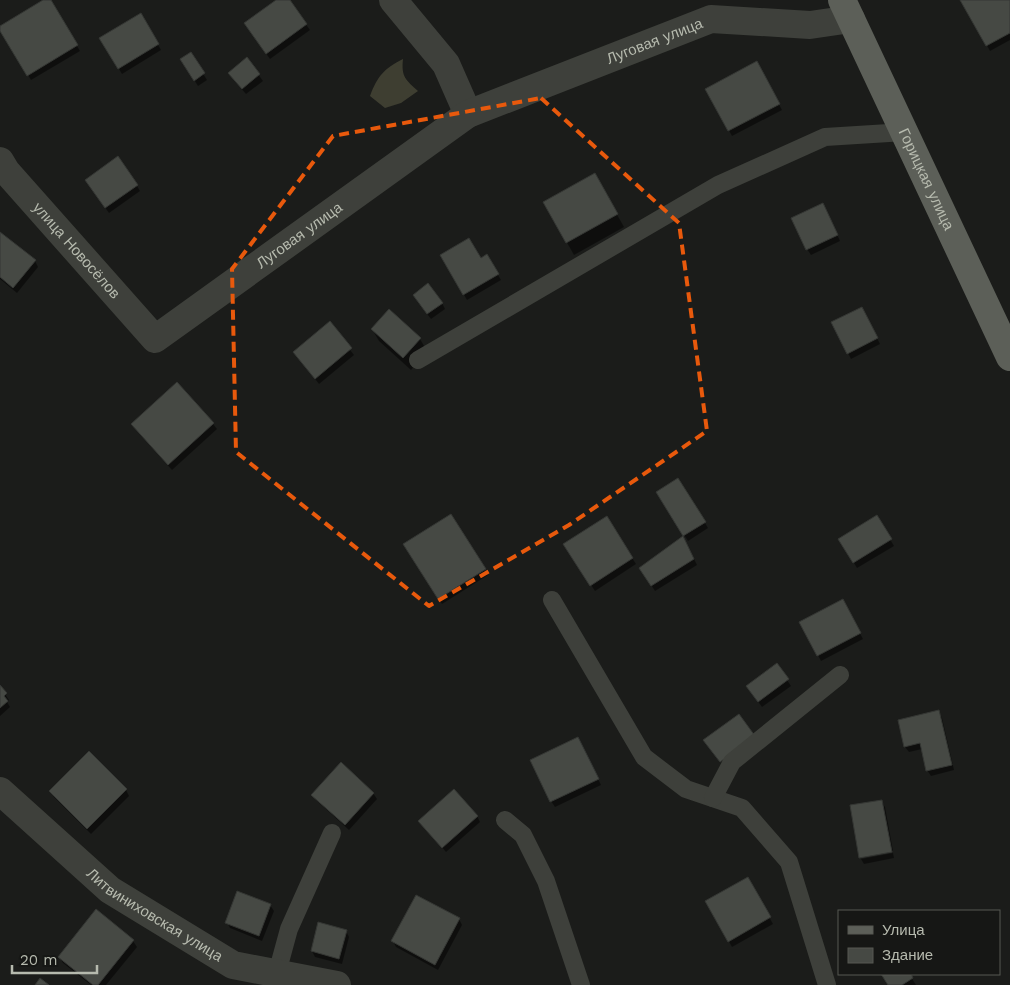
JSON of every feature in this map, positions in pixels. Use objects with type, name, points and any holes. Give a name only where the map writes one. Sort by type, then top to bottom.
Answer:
[{"type":"main road","name":"Горицкая улица","points":[[846,10],[1010,357]]},
{"type":"street","points":[[393,0],[446,64],[468,114]]},
{"type":"street","name":"Луговая улица","points":[[155,339],[468,114],[711,19],[810,25],[846,10]]},
{"type":"street","name":"улица Новосёлов","points":[[0,162],[155,339]]},
{"type":"street","name":"Литвиниховская улица","points":[[0,791],[110,890],[233,965],[337,985]]},
{"type":"lane","points":[[418,360],[718,185],[825,137],[905,132]]},
{"type":"lane","points":[[552,600],[644,757],[686,789],[742,808],[789,862],[827,985]]},
{"type":"lane","points":[[713,798],[732,762],[840,675]]},
{"type":"lane","points":[[505,820],[523,835],[546,881],[581,985]]},
{"type":"lane","points":[[277,973],[289,929],[332,833]]},
{"type":"highlighted area","points":[[541,98],[679,223],[707,431],[569,525],[429,606],[236,452],[232,269],[333,136]]},
{"type":"shaded area","points":[[403,59],[405,78],[418,91],[401,103],[385,108],[370,96],[382,73]]},
{"type":"building","points":[[43,0],[51,0],[78,45],[27,76],[0,31],[0,26]]},
{"type":"building","points":[[276,0],[290,0],[307,24],[266,54],[244,23]]},
{"type":"building","points":[[960,0],[1010,0],[1010,33],[986,46]]},
{"type":"building","points":[[141,13],[159,44],[118,69],[99,38]]},
{"type":"building","points":[[191,52],[205,73],[194,81],[180,59]]},
{"type":"building","points":[[247,57],[260,74],[242,89],[228,73]]},
{"type":"building","points":[[757,61],[780,104],[728,131],[705,89]]},
{"type":"building","points":[[118,156],[138,185],[105,208],[85,180]]},
{"type":"building","points":[[595,173],[618,214],[566,243],[543,202]]},
{"type":"building","points":[[823,203],[838,235],[806,250],[791,218]]},
{"type":"building","points":[[0,232],[36,260],[13,288],[0,277]]},
{"type":"building","points":[[469,238],[481,258],[487,254],[499,274],[463,295],[440,255]]},
{"type":"building","points":[[428,283],[443,303],[427,314],[413,295]]},
{"type":"building","points":[[862,307],[878,338],[847,354],[831,322]]},
{"type":"building","points":[[389,309],[421,338],[403,358],[371,329]]},
{"type":"building","points":[[330,321],[352,348],[315,379],[293,352]]},
{"type":"building","points":[[177,382],[214,423],[168,465],[131,424]]},
{"type":"building","points":[[678,478],[706,522],[683,536],[656,492]]},
{"type":"building","points":[[451,514],[486,569],[438,599],[403,544]]},
{"type":"building","points":[[877,515],[892,539],[853,563],[838,539]]},
{"type":"building","points":[[607,516],[633,558],[590,586],[563,544]]},
{"type":"building","points":[[683,536],[694,559],[651,586],[639,568]]},
{"type":"building","points":[[843,599],[861,633],[817,656],[799,622]]},
{"type":"building","points":[[777,663],[789,679],[758,702],[746,686]]},
{"type":"building","points":[[0,685],[7,693],[4,696],[8,701],[0,708]]},
{"type":"building","points":[[939,710],[952,765],[926,771],[920,743],[904,747],[898,720]]},
{"type":"building","points":[[739,714],[755,736],[720,762],[703,740]]},
{"type":"building","points":[[578,737],[599,779],[550,802],[530,760]]},
{"type":"building","points":[[89,751],[127,789],[87,829],[49,791]]},
{"type":"building","points":[[341,762],[374,793],[345,825],[311,795]]},
{"type":"building","points":[[454,789],[478,816],[442,848],[418,821]]},
{"type":"building","points":[[882,800],[892,852],[859,858],[850,805]]},
{"type":"building","points":[[748,877],[771,917],[728,942],[705,901]]},
{"type":"building","points":[[237,891],[271,904],[259,936],[225,923]]},
{"type":"building","points":[[416,895],[460,918],[435,965],[391,941]]},
{"type":"building","points":[[96,909],[134,940],[98,985],[93,985],[58,957]]},
{"type":"building","points":[[318,922],[347,930],[339,959],[311,951]]},
{"type":"building","points":[[882,975],[912,975],[913,978],[902,985],[888,985]]},
{"type":"building","points":[[40,978],[49,985],[35,985]]}]
